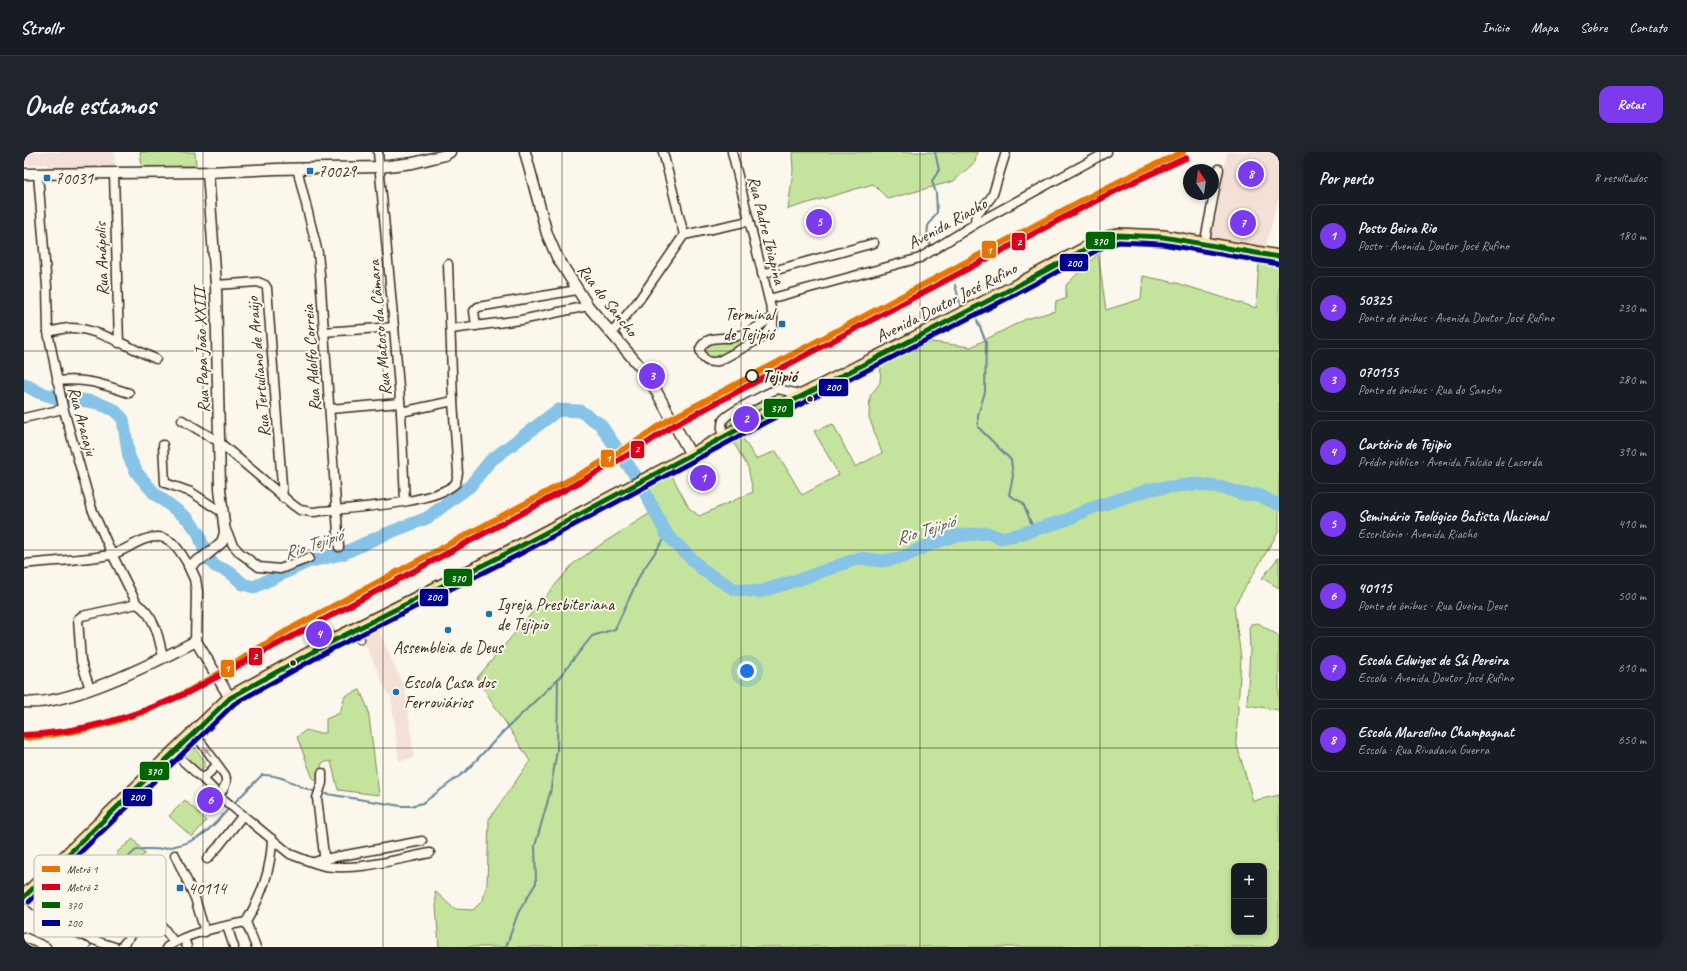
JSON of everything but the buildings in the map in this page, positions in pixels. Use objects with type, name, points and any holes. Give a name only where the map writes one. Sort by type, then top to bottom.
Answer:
[{"type":"main road","name":"Avenida Doutor José Rufino","points":[[67,855],[195,734],[230,698],[357,635],[804,395],[1006,292],[1105,238],[1118,235],[1140,235],[1279,257]]},
{"type":"main road","name":"Avenida Doutor José Rufino","points":[[24,896],[34,886]]},
{"type":"street","name":"Rua Matoso da Câmara","points":[[378,152],[401,412],[405,501]]},
{"type":"street","points":[[24,174],[208,172],[297,168],[380,167],[413,163],[445,155],[450,152]]},
{"type":"street","name":"Rua do Sancho","points":[[525,152],[552,247],[588,306],[648,376],[691,455]]},
{"type":"street","points":[[662,152],[684,235]]},
{"type":"street","points":[[975,224],[976,214],[990,200],[993,194],[1006,152]]},
{"type":"street","name":"Avenida Riacho","points":[[769,299],[912,261],[929,254],[975,224],[1095,155],[1107,152]]},
{"type":"street","name":"Rua Padre Ibiapina","points":[[734,153],[773,316]]},
{"type":"street","name":"Rua Adolfo Correia","points":[[297,168],[318,253],[339,547]]},
{"type":"street","name":"Rua Anápolis","points":[[111,172],[119,343]]},
{"type":"street","name":"Rua Papa João XXIII","points":[[208,172],[216,285],[220,489],[225,527],[233,545],[245,557],[259,567],[280,569],[309,558]]},
{"type":"street","name":"Rua Aracaju","points":[[38,174],[47,287],[48,332],[63,408],[92,509],[137,604],[143,607],[151,618],[163,657]]},
{"type":"street","points":[[1204,245],[1213,200]]},
{"type":"street","points":[[612,334],[684,235],[749,220]]},
{"type":"street","points":[[762,274],[874,243]]},
{"type":"street","points":[[182,420],[219,442],[293,506],[305,511],[405,501],[429,497],[445,491],[456,483],[458,473],[453,401],[448,264]]},
{"type":"street","name":"Rua Tertuliano de Araújo","points":[[216,285],[258,282],[265,285],[267,288],[284,498]]},
{"type":"street","points":[[476,326],[474,311],[478,307],[577,290]]},
{"type":"street","points":[[451,328],[528,319],[588,306]]},
{"type":"street","points":[[773,316],[773,325],[769,333],[740,351],[719,361],[711,363],[701,354],[700,349],[706,342],[717,338],[735,337],[746,333],[773,316]]},
{"type":"street","points":[[323,332],[394,327]]},
{"type":"street","points":[[48,332],[69,328],[82,329],[119,343],[156,360]]},
{"type":"street","points":[[58,382],[77,379],[85,380],[129,393]]},
{"type":"street","points":[[722,439],[723,421],[729,415],[744,406],[778,389],[804,395]]},
{"type":"street","points":[[401,412],[453,401]]},
{"type":"street","points":[[330,409],[400,403]]},
{"type":"street","points":[[24,418],[63,408]]},
{"type":"street","points":[[163,445],[165,483],[191,492],[223,513]]},
{"type":"street","name":"Rua Papa João XXIII","points":[[189,566],[204,557],[222,542],[225,527]]},
{"type":"street","points":[[24,564],[112,554],[143,540],[159,537],[168,539],[189,566],[195,579],[198,610],[196,641],[230,698]]},
{"type":"street","points":[[90,689],[82,661],[78,619],[82,616],[137,604]]},
{"type":"street","points":[[24,702],[48,702],[90,689],[196,641]]},
{"type":"street","points":[[195,734],[225,774],[227,781],[221,797]]},
{"type":"street","points":[[174,753],[234,809],[290,854],[314,862],[351,866],[373,864],[430,853]]},
{"type":"street","points":[[203,779],[217,765]]},
{"type":"street","points":[[322,774],[321,786],[317,794],[324,862]]},
{"type":"street","points":[[207,858],[218,847],[243,815]]},
{"type":"street","points":[[171,945],[184,938],[246,922],[256,906],[267,879],[272,839]]},
{"type":"street","points":[[324,862],[422,841]]},
{"type":"street","points":[[175,855],[195,898],[205,932]]},
{"type":"street","points":[[24,896],[34,904]]},
{"type":"street","points":[[246,922],[256,947]]},
{"type":"street","points":[[227,926],[234,947]]},
{"type":"street","points":[[24,937],[46,947]]},
{"type":"street","points":[[87,937],[115,947]]},
{"type":"street","points":[[121,947],[130,937]]},
{"type":"street","points":[[184,938],[187,947]]},
{"type":"shaded area","points":[[24,152],[114,152],[115,169],[47,170],[47,164],[24,165]]},
{"type":"shaded area","points":[[1227,152],[1279,152],[1279,197],[1265,248],[1212,240],[1211,237],[1220,197]]},
{"type":"shaded area","name":"Escola Casa dos Ferroviários","points":[[378,629],[405,689],[414,758],[399,761],[391,696],[389,696],[362,637]]},
{"type":"green space","points":[[140,152],[195,152],[196,166],[142,167]]},
{"type":"green space","points":[[792,152],[977,152],[975,162],[954,181],[888,199],[873,184],[788,209],[793,171]]},
{"type":"green space","points":[[1098,254],[1106,310],[1141,299],[1143,276],[1177,283],[1256,308],[1259,261],[1279,263],[1279,531],[1234,606],[1241,658],[1236,742],[1253,801],[1279,795],[1279,947],[439,947],[435,891],[454,909],[473,910],[483,900],[487,884],[489,819],[530,761],[477,678],[573,564],[652,512],[649,488],[671,474],[689,508],[699,516],[753,492],[748,467],[732,440],[742,437],[756,459],[776,451],[802,495],[839,475],[814,431],[833,424],[855,467],[882,453],[869,417],[870,396],[880,383],[881,366],[931,342],[971,347],[1026,319],[1055,311],[1056,301],[1066,299],[1066,285]]},
{"type":"green space","points":[[774,317],[774,326],[720,362],[705,360],[702,344],[726,337]]},
{"type":"green space","points":[[779,389],[797,395],[722,431],[723,423]]},
{"type":"green space","points":[[1279,557],[1279,588],[1262,578]]},
{"type":"green space","points":[[1258,623],[1279,636],[1279,710],[1247,705],[1250,650],[1249,628],[1251,624]]},
{"type":"green space","points":[[360,690],[368,709],[379,795],[338,790],[331,761],[322,763],[318,778],[314,781],[297,737],[306,730],[316,733],[326,733],[326,719],[340,713],[345,696]]},
{"type":"green space","points":[[195,748],[205,761],[205,766],[200,771],[185,758],[188,751]]},
{"type":"green space","points":[[185,800],[206,821],[192,837],[169,816]]},
{"type":"green space","points":[[133,839],[145,854],[118,855],[116,853]]},
{"type":"waterway","points":[[932,247],[927,238],[928,226],[937,212],[936,193],[932,181],[939,170],[935,152]]},
{"type":"waterway","points":[[955,285],[961,307]]},
{"type":"waterway","points":[[977,320],[986,342],[985,392],[978,415],[978,427],[1011,460],[1013,476],[1009,495],[1023,503],[1034,530]]},
{"type":"waterway","name":"Rio Tejipió","points":[[24,384],[38,392],[60,399],[71,398],[98,403],[114,410],[123,419],[129,457],[137,473],[155,494],[188,519],[199,534],[206,556],[215,566],[230,572],[243,584],[254,587],[307,562],[342,554],[383,535],[427,518],[470,486],[490,461],[558,410],[580,411],[600,424],[639,481],[667,535],[704,571],[734,589],[759,592],[804,578],[859,558],[883,561],[903,557],[931,544],[954,536],[987,533],[1001,538],[1020,534],[1066,520],[1089,509],[1151,489],[1197,484],[1223,488],[1243,494],[1258,495],[1279,505]]},
{"type":"waterway","points":[[321,793],[401,806],[411,806],[423,803],[466,771],[503,732],[558,679],[592,636],[615,629],[641,573],[667,535]]},
{"type":"waterway","points":[[506,947],[518,913],[536,883],[535,846],[550,793],[557,750],[558,679]]},
{"type":"waterway","points":[[233,804],[262,775],[270,775],[284,779],[303,788],[317,792]]},
{"type":"waterway","points":[[130,855],[137,850],[172,847],[191,841],[199,837],[214,825],[230,807]]},
{"type":"waterway","points":[[90,947],[93,941]]},
{"type":"metro line","name":"1","points":[[24,738],[97,727],[142,713],[185,693],[294,627],[586,471],[634,443],[667,421],[1075,204],[1126,178],[1183,152]]},
{"type":"metro line","name":"2","points":[[24,735],[66,731],[107,722],[167,702],[187,693],[589,477],[638,449],[671,427],[1078,210],[1129,184],[1186,158]]},
{"type":"transit line","name":"370","points":[[67,855],[230,698],[327,644],[517,548],[763,416],[1013,288],[1102,240],[1118,235],[1163,237],[1279,257]]},
{"type":"transit line","name":"200","points":[[78,855],[234,704],[330,650],[520,554],[766,422],[1016,294],[1105,246],[1119,242],[1162,244],[1278,264]]},
{"type":"transit line","name":"370","points":[[24,897],[34,887]]},
{"type":"transit line","name":"200","points":[[29,902],[34,897]]},
{"type":"place","name":"70029","points":[[310,171]]},
{"type":"place","name":"Escola Marcelino Champagnat","points":[[1251,174]]},
{"type":"place","name":"70031","points":[[47,178]]},
{"type":"place","name":"Seminário Teológico Batista Nacional","points":[[819,222]]},
{"type":"place","name":"Escola Edwiges de Sá Pereira","points":[[1243,223]]},
{"type":"place","name":"Terminal de Tejipió","points":[[782,324]]},
{"type":"place","name":"070155","points":[[652,376]]},
{"type":"place","name":"Tejipió","points":[[752,376]]},
{"type":"place","name":"50325","points":[[746,419]]},
{"type":"place","name":"Posto Beira Rio","points":[[703,478]]},
{"type":"place","name":"Igreja Presbiteriana de Tejipio","points":[[489,614]]},
{"type":"place","name":"Assembleia de Deus","points":[[448,630]]},
{"type":"place","name":"Cartório de Tejipio","points":[[319,634]]},
{"type":"place","name":"Escola Casa dos Ferroviários","points":[[396,692]]},
{"type":"place","name":"40115","points":[[210,800]]},
{"type":"place","name":"40114","points":[[180,888]]}]
